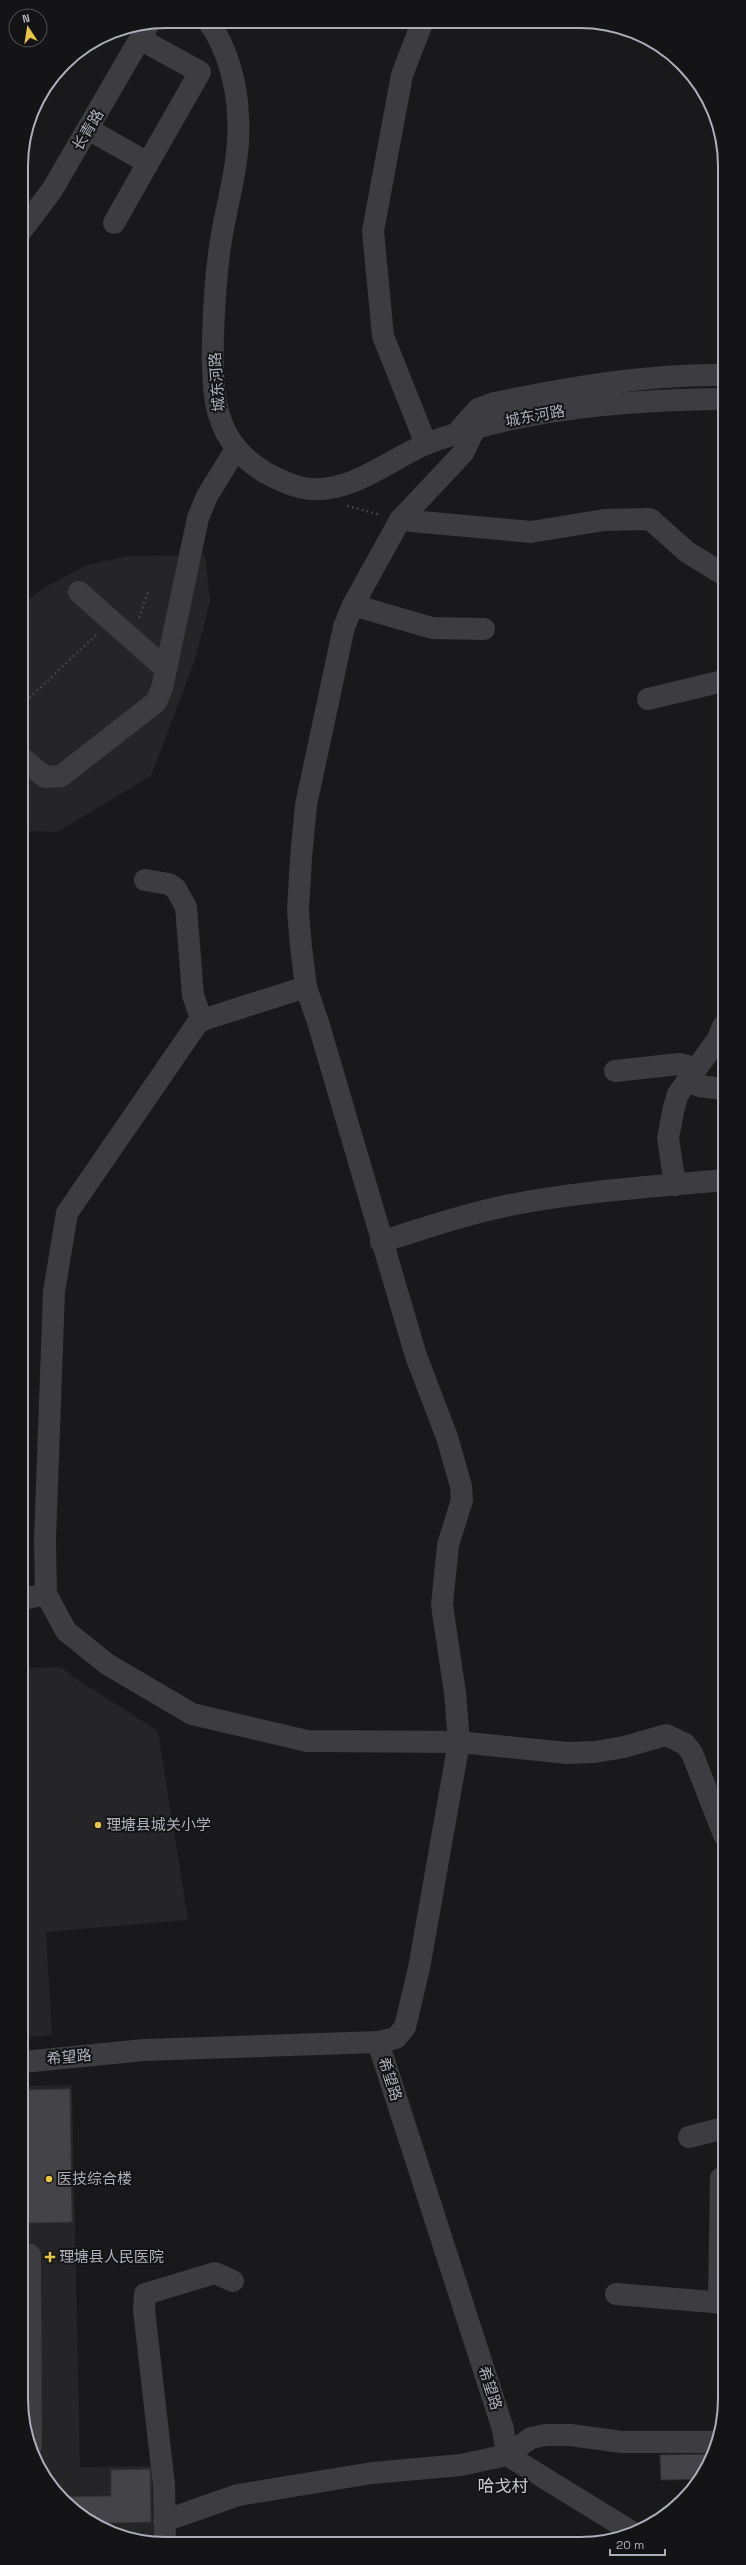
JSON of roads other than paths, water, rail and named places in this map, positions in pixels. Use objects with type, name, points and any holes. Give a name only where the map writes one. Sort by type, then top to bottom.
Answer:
[{"type":"street","name":"城东河路","points":[[212,28],[226,55],[236,94],[239,116],[237,155],[219,262],[214,368],[216,404],[219,417],[236,449],[252,464],[278,479],[309,489],[328,489],[361,477],[426,444],[466,431],[578,408],[679,400],[718,399]]},
{"type":"street","points":[[420,28],[402,75],[373,231],[383,336],[426,444]]},
{"type":"street","points":[[114,223],[200,72],[144,32]]},
{"type":"street","name":"长青路","points":[[28,222],[52,190],[144,32]]},
{"type":"street","points":[[88,129],[148,163]]},
{"type":"street","points":[[378,2042],[396,2038],[405,2028],[419,1968],[459,1742],[455,1693],[442,1605],[448,1545],[462,1500],[461,1486],[447,1437],[416,1356],[318,1022],[306,987],[298,910],[306,805],[344,627],[353,605],[400,520],[464,453],[466,431],[478,409],[494,403],[603,382],[678,374],[718,375]]},
{"type":"street","points":[[28,763],[45,777],[53,778],[65,774],[152,706],[159,696],[198,518],[207,496],[236,449]]},
{"type":"street","points":[[400,520],[531,532],[604,520],[650,519],[687,552],[718,571]]},
{"type":"street","points":[[79,592],[166,669]]},
{"type":"street","points":[[353,605],[432,628],[484,629]]},
{"type":"street","points":[[648,699],[718,682]]},
{"type":"street","points":[[145,880],[169,884],[176,889],[186,907],[193,995],[202,1021]]},
{"type":"street","points":[[306,987],[202,1021],[67,1213],[54,1292],[45,1540],[46,1594],[66,1631],[107,1664],[192,1714],[307,1742],[459,1742],[567,1753],[602,1751],[666,1735],[686,1744],[692,1752],[718,1819]]},
{"type":"street","points":[[675,1185],[670,1156],[670,1120],[678,1094],[718,1038]]},
{"type":"street","points":[[615,1071],[679,1064],[692,1075],[700,1086],[718,1088]]},
{"type":"street","points":[[382,1242],[466,1215],[510,1205],[552,1198],[718,1181]]},
{"type":"street","points":[[28,1598],[46,1594]]},
{"type":"street","name":"希望路","points":[[28,2062],[144,2050],[378,2042],[503,2429],[507,2455]]},
{"type":"street","points":[[689,2138],[718,2130]]},
{"type":"street","points":[[30,2255],[31,2426]]},
{"type":"street","points":[[233,2281],[215,2273],[145,2294],[144,2310],[164,2485],[165,2531],[238,2495],[372,2473],[461,2465],[507,2455],[531,2438],[545,2435],[570,2435],[622,2442],[711,2442]]},
{"type":"street","points":[[616,2294],[718,2303]]},
{"type":"street","points":[[507,2455],[627,2529]]},
{"type":"place","name":"理塘县城关小学","points":[[98,1825]]},
{"type":"place","name":"医技综合楼","points":[[49,2179]]},
{"type":"place","name":"理塘县人民医院","points":[[50,2257]]},
{"type":"district","name":"哈戈村","points":[[503,2486]]}]
